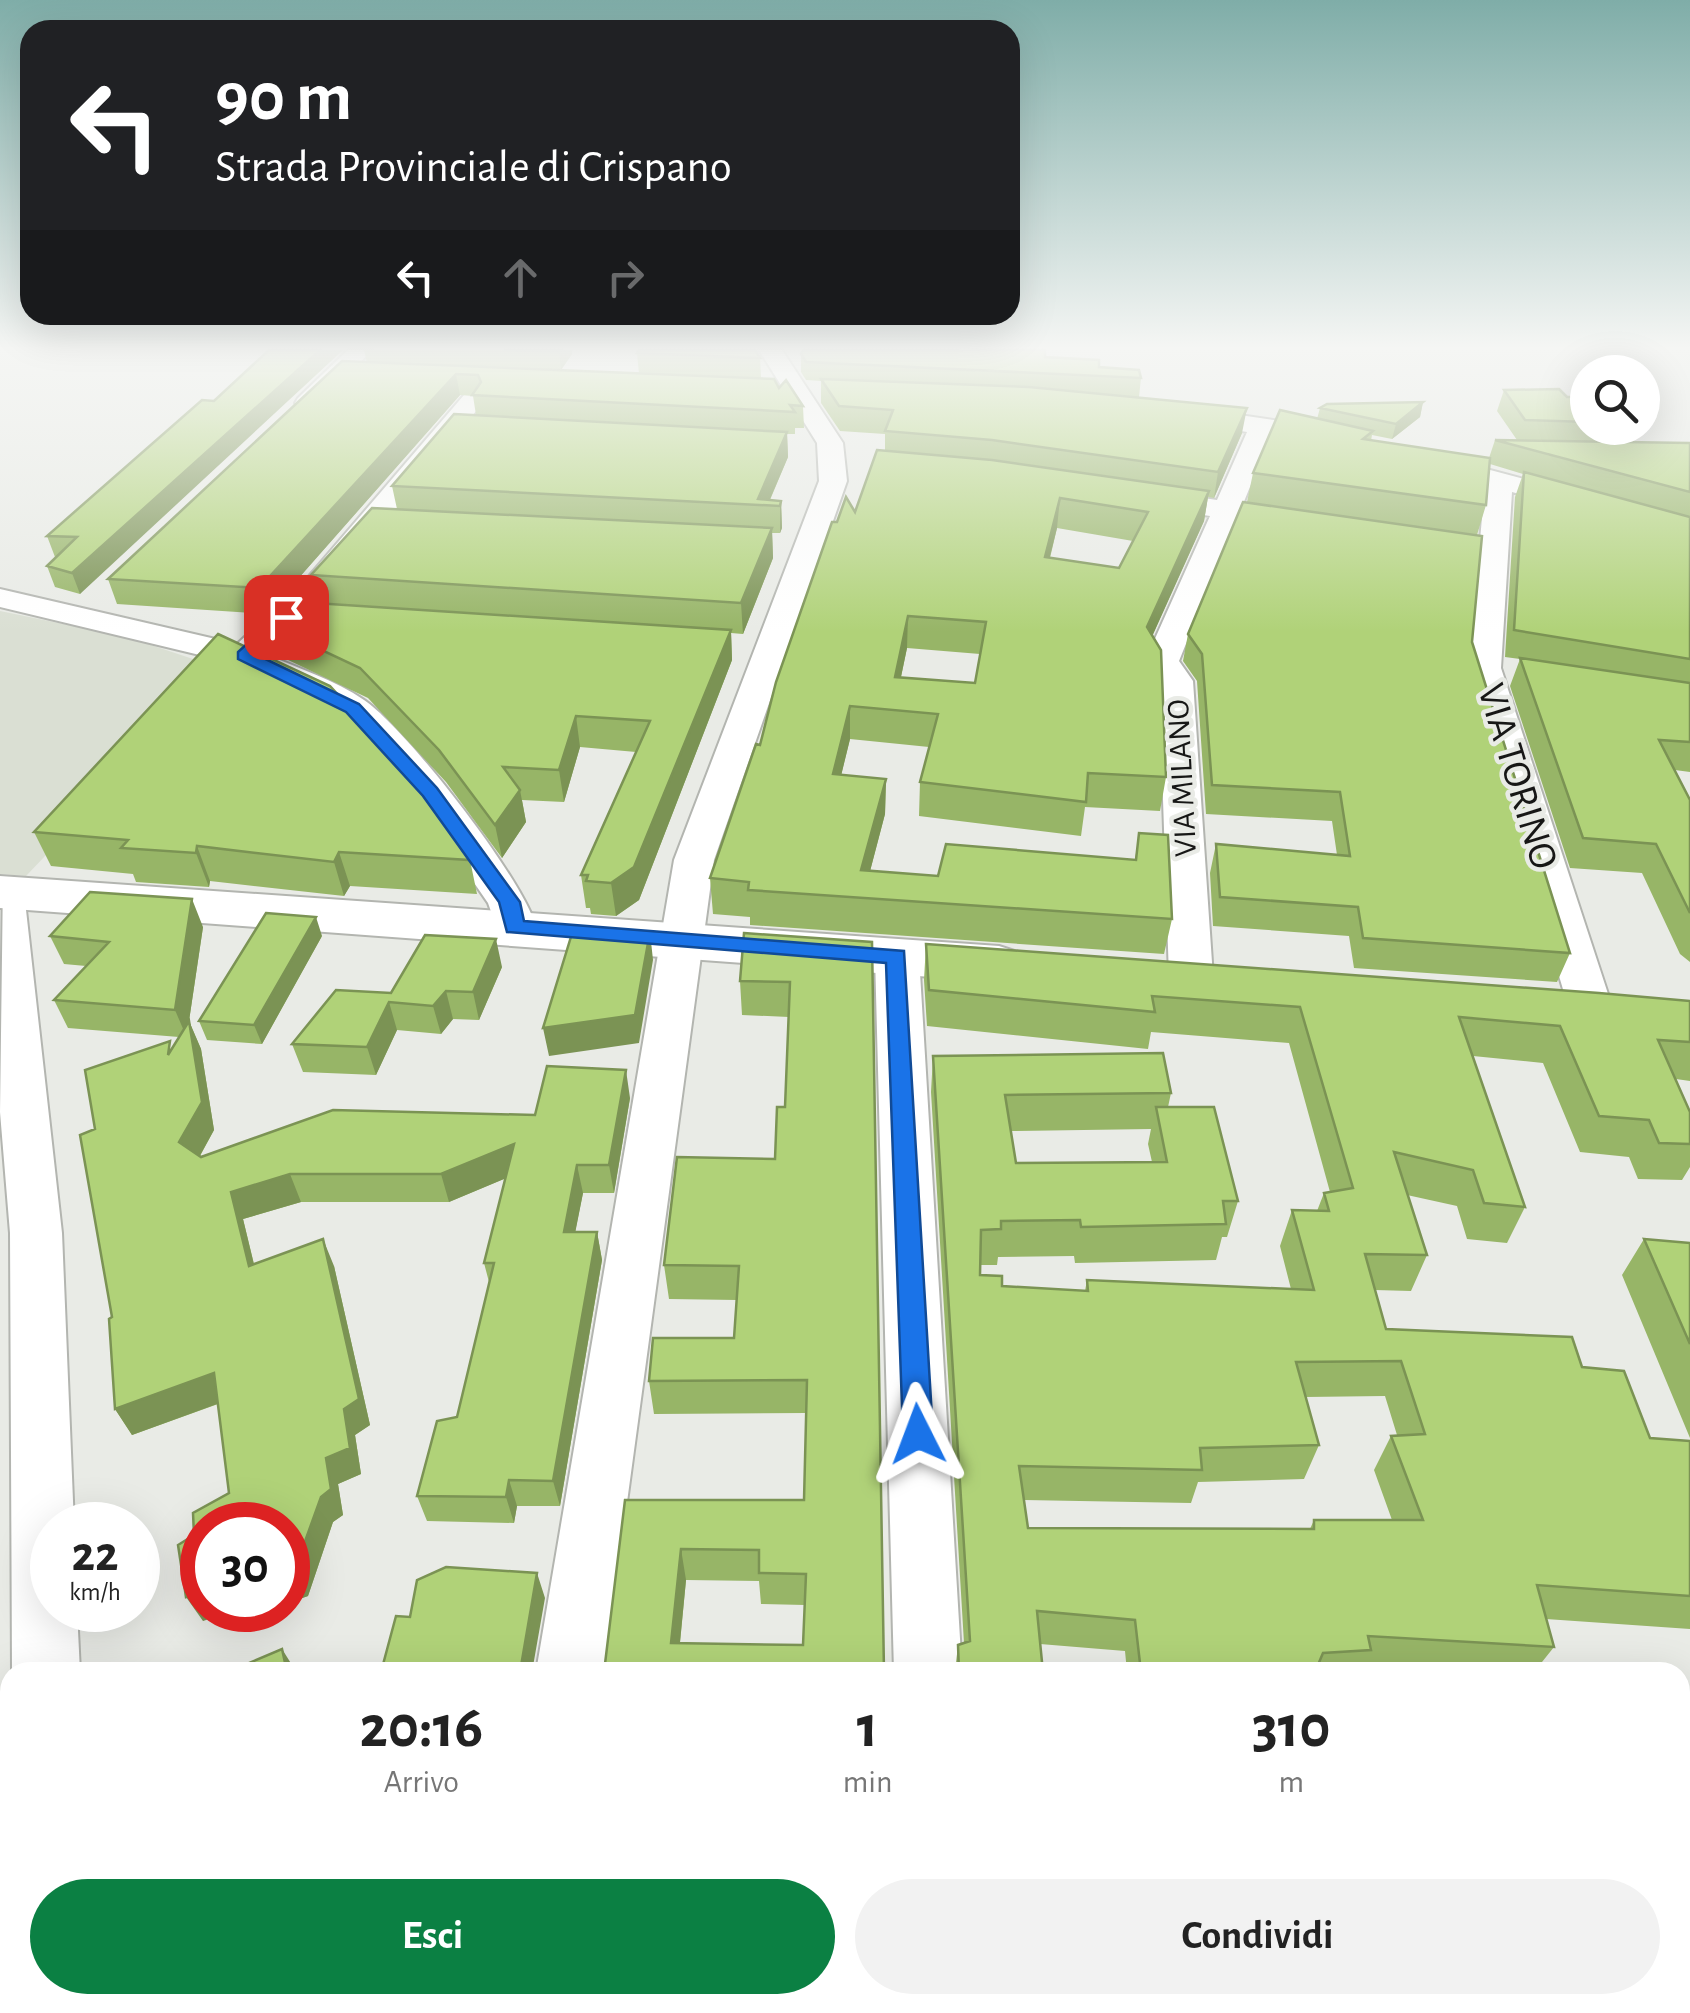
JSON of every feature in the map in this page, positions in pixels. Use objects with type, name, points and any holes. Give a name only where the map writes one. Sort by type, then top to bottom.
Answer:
[{"type":"street","points":[[244,656],[286,617],[436,444]]},
{"type":"street","points":[[572,1662],[694,860],[833,481],[831,456],[825,444]]},
{"type":"street","name":"VIA MILANO","points":[[1171,975],[1176,681],[1162,662],[1254,444]]},
{"type":"street","points":[[1405,453],[1507,467],[1690,532]]},
{"type":"street","name":"VIA TORINO","points":[[1507,467],[1494,551],[1503,671],[1610,1008]]},
{"type":"street","points":[[1128,495],[1331,526]]},
{"type":"street","points":[[369,524],[409,526]]},
{"type":"street","points":[[1403,537],[1494,551]]},
{"type":"street","points":[[769,545],[808,547]]},
{"type":"street","points":[[80,617],[108,590]]},
{"type":"street","points":[[0,598],[244,656],[352,708],[430,792],[509,902],[515,928]]},
{"type":"street","points":[[286,617],[325,619]]},
{"type":"street","points":[[733,647],[772,650]]},
{"type":"street","points":[[46,1662],[36,1234],[2,892],[1053,967]]},
{"type":"street","points":[[896,956],[928,1662]]},
{"type":"street","points":[[1171,975],[1248,981]]},
{"type":"street","points":[[1533,1002],[1610,1008]]},
{"type":"shaded area","points":[[0,611],[127,637],[223,669],[26,876],[0,874]]},
{"type":"building","points":[[152,444],[216,444],[72,573],[47,566],[77,537],[47,536]]},
{"type":"building","points":[[253,444],[392,444],[259,588],[108,579]]},
{"type":"building","points":[[428,444],[782,444],[758,499],[781,501],[780,506],[392,486]]},
{"type":"building","points":[[1020,444],[1231,444],[1218,472]]},
{"type":"building","points":[[1265,444],[1396,444],[1490,458],[1486,505],[1253,473]]},
{"type":"building","points":[[1510,444],[1660,445],[1690,444],[1690,492]]},
{"type":"building","points":[[877,450],[992,460],[1209,491],[1147,627],[1161,650],[1166,777],[1088,773],[1086,802],[920,782],[938,714],[850,706],[833,774],[886,779],[861,870],[938,876],[946,844],[1136,860],[1139,833],[1168,835],[1172,919],[748,890],[749,882],[710,878],[756,744],[760,745],[776,682],[832,522],[837,522],[846,497],[855,512]],"holes":[[[1060,498],[1148,512],[1119,568],[1045,557]],[[908,616],[986,622],[975,683],[895,677]]]},
{"type":"building","points":[[1524,472],[1690,517],[1690,659],[1514,630]]},
{"type":"building","points":[[1243,502],[1482,536],[1472,642],[1570,953],[1363,938],[1358,907],[1220,897],[1216,844],[1350,856],[1340,792],[1212,785],[1202,654],[1188,634]]},
{"type":"building","points":[[372,508],[772,528],[741,603],[311,575]]},
{"type":"building","points":[[299,602],[731,630],[634,867],[611,883],[586,881],[588,875],[581,875],[650,721],[576,716],[559,770],[503,767],[520,790],[495,825],[439,750],[360,668],[277,629]]},
{"type":"building","points":[[218,634],[330,686],[406,769],[470,860],[339,852],[334,862],[197,846],[196,853],[121,848],[128,840],[34,832]]},
{"type":"building","points":[[1520,658],[1690,683],[1690,742],[1659,740],[1690,800],[1690,913],[1656,844],[1583,838]]},
{"type":"building","points":[[90,892],[192,899],[175,1010],[54,1000],[109,942],[50,936]]},
{"type":"building","points":[[266,913],[316,917],[254,1025],[199,1021]]},
{"type":"building","points":[[574,927],[650,932],[635,1015],[543,1028]]},
{"type":"building","points":[[744,933],[872,942],[884,1662],[605,1662],[625,1500],[804,1500],[807,1380],[649,1381],[653,1338],[734,1338],[739,1266],[664,1265],[677,1157],[775,1159],[777,1107],[785,1107],[790,982],[740,981]],"holes":[[[681,1549],[759,1550],[759,1573],[806,1574],[803,1645],[671,1643]]]},
{"type":"building","points":[[425,935],[496,939],[473,992],[446,991],[433,1006],[389,1002],[367,1047],[292,1044],[336,990],[391,993]]},
{"type":"building","points":[[926,944],[1690,1001],[1690,1042],[1658,1040],[1690,1112],[1690,1144],[1659,1143],[1649,1120],[1599,1116],[1560,1026],[1459,1017],[1525,1207],[1484,1203],[1473,1170],[1394,1152],[1427,1255],[1365,1254],[1386,1329],[1572,1337],[1582,1367],[1624,1371],[1650,1438],[1690,1441],[1690,1596],[1537,1585],[1554,1647],[1368,1636],[1371,1650],[1323,1653],[1319,1662],[1140,1662],[1135,1620],[1037,1611],[1042,1662],[959,1662],[958,1645],[970,1641],[933,1056],[1163,1053],[1171,1093],[1005,1095],[1016,1163],[1167,1162],[1156,1107],[1214,1107],[1238,1201],[1223,1201],[1226,1224],[1081,1227],[1080,1220],[1001,1221],[1001,1229],[981,1230],[980,1275],[1002,1276],[1002,1286],[1088,1291],[1087,1280],[1314,1290],[1292,1210],[1329,1211],[1324,1193],[1353,1188],[1300,1007],[1152,996],[1155,1012],[929,990]],"holes":[[[1401,1361],[1425,1434],[1391,1436],[1423,1520],[1314,1520],[1314,1529],[1028,1528],[1019,1466],[1202,1470],[1200,1448],[1319,1445],[1296,1362]]]},
{"type":"building","points":[[189,1021],[202,1102],[179,1142],[201,1157],[333,1110],[535,1115],[547,1066],[626,1070],[609,1165],[577,1165],[564,1232],[597,1232],[553,1481],[509,1480],[506,1497],[417,1496],[437,1421],[457,1417],[494,1263],[484,1263],[514,1144],[441,1174],[290,1174],[231,1192],[249,1266],[323,1239],[359,1399],[344,1409],[350,1448],[326,1458],[331,1489],[321,1497],[310,1528],[310,1502],[213,1502],[229,1493],[214,1373],[115,1409],[109,1319],[112,1317],[80,1135],[95,1129],[85,1070],[170,1041],[168,1055]]},
{"type":"building","points":[[1644,1239],[1690,1243],[1690,1344]]},
{"type":"building","points":[[446,1567],[537,1573],[522,1662],[384,1662],[396,1616],[410,1617],[417,1580]]},
{"type":"building","points":[[282,1649],[285,1662],[251,1662]]},
{"type":"route","points":[[286,617],[244,656],[352,708],[430,792],[509,902],[515,928],[896,956],[918,1434]]}]
